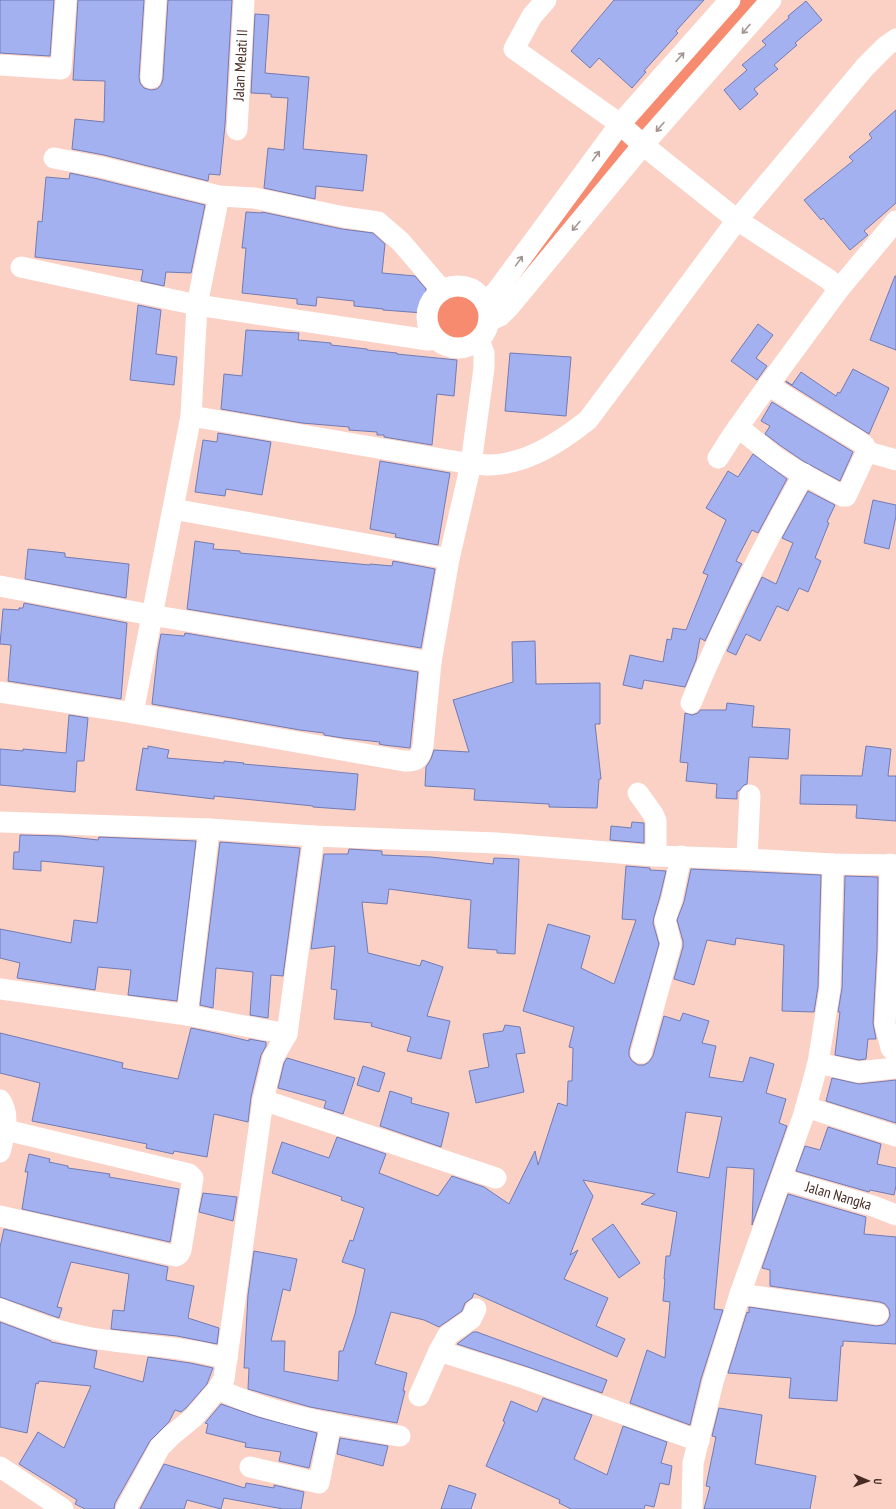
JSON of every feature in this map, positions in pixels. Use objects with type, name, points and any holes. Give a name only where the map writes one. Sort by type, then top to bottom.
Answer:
[{"type":"street","points":[[0,65],[60,70],[66,0]]},
{"type":"street","points":[[151,78],[156,0]]},
{"type":"street","name":"Jalan Melati II","points":[[237,130],[244,0]]},
{"type":"street","points":[[546,0],[532,16],[514,49],[620,124],[643,145],[737,220],[828,279],[839,289]]},
{"type":"street","points":[[487,312],[480,294],[461,286],[452,286],[442,290],[435,296],[427,313],[427,322],[435,339],[443,345],[452,348],[462,348],[471,346],[479,340],[486,331],[487,312],[496,292],[620,124],[730,0]]},
{"type":"street","points":[[487,312],[500,316],[509,307],[643,145],[771,0]]},
{"type":"street","points":[[191,416],[471,464],[490,465],[513,461],[529,456],[567,436],[588,420],[737,220],[866,67],[886,46],[896,39]]},
{"type":"street","points":[[54,158],[101,167],[219,196],[254,198],[344,217],[378,222],[401,242],[442,290]]},
{"type":"street","points":[[133,713],[191,416],[197,305],[219,196]]},
{"type":"street","points":[[718,458],[768,385],[839,289],[896,221]]},
{"type":"street","points":[[21,267],[197,305],[428,340],[435,339]]},
{"type":"street","points":[[0,692],[133,713],[411,761],[417,760],[421,754],[423,746],[431,662],[449,559],[471,464],[484,368],[484,353],[479,340]]},
{"type":"street","points":[[768,385],[864,444],[868,452],[896,460]]},
{"type":"street","points":[[738,427],[774,456],[844,496],[846,496],[866,453],[868,452]]},
{"type":"street","points":[[691,703],[710,656],[779,518],[804,474]]},
{"type":"street","points":[[173,509],[449,559]]},
{"type":"street","points":[[0,586],[151,615],[431,662]]},
{"type":"street","points":[[638,793],[654,814],[656,821],[656,856]]},
{"type":"street","points":[[747,859],[750,795]]},
{"type":"street","points":[[0,822],[209,829],[314,836],[498,843],[656,856],[833,864],[893,865],[885,1024],[891,1048],[896,1053]]},
{"type":"street","points":[[187,1015],[209,829]]},
{"type":"street","points":[[126,1509],[160,1447],[194,1417],[218,1390],[224,1379],[263,1100],[273,1058],[287,1034],[314,836]]},
{"type":"street","points":[[641,1053],[671,944],[665,920],[672,899],[681,856]]},
{"type":"street","points":[[692,1509],[693,1463],[713,1382],[740,1294],[806,1107],[818,1063],[830,988],[833,864]]},
{"type":"street","points":[[0,989],[187,1015],[287,1034]]},
{"type":"street","points":[[818,1063],[858,1072],[896,1068]]},
{"type":"street","points":[[0,1100],[4,1107],[6,1130],[0,1152]]},
{"type":"street","points":[[263,1100],[496,1178]]},
{"type":"street","points":[[806,1107],[896,1136]]},
{"type":"street","points":[[0,1216],[176,1256],[181,1250],[193,1178],[189,1174],[6,1130]]},
{"type":"street","name":"Jalan Nangka","points":[[781,1179],[873,1206],[896,1215]]},
{"type":"street","points":[[740,1294],[878,1314]]},
{"type":"street","points":[[0,1309],[54,1330],[88,1338],[180,1348],[208,1353],[227,1359]]},
{"type":"street","points":[[419,1396],[439,1351],[448,1335],[471,1318],[476,1309]]},
{"type":"street","points":[[439,1351],[524,1378],[699,1441]]},
{"type":"street","points":[[218,1390],[260,1405],[331,1423],[400,1436]]},
{"type":"street","points":[[250,1467],[319,1483],[331,1423]]},
{"type":"street","points":[[0,1467],[63,1509]]},
{"type":"shaded area","points":[[730,0],[771,0],[489,321],[480,339],[468,347],[459,348],[449,347],[440,341],[431,331],[427,320],[428,311],[432,302],[445,289],[454,286],[463,286],[472,289],[486,302]]},
{"type":"building","points":[[0,0],[54,0],[50,56],[0,53]]},
{"type":"building","points":[[78,0],[144,0],[139,77],[140,83],[144,88],[151,90],[157,89],[161,85],[163,79],[168,0],[232,0],[225,125],[220,175],[209,174],[208,181],[104,155],[72,149],[75,119],[104,122],[105,81],[73,80]]},
{"type":"building","points":[[614,0],[704,0],[676,31],[678,33],[644,71],[646,72],[632,88],[599,58],[590,68],[571,51]]},
{"type":"building","points":[[806,1],[822,20],[795,43],[797,45],[774,65],[778,69],[754,89],[758,94],[740,110],[724,90],[747,70],[742,65],[766,45],[762,41]]},
{"type":"building","points":[[255,14],[269,15],[265,73],[309,77],[303,149],[367,155],[363,191],[316,186],[315,199],[264,188],[268,148],[284,150],[288,98],[271,97],[271,94],[251,93]]},
{"type":"building","points":[[896,110],[896,203],[864,231],[868,235],[850,250],[823,218],[821,220],[804,200],[853,161],[849,157],[872,138],[869,134]]},
{"type":"building","points":[[70,173],[205,205],[191,273],[166,272],[164,286],[141,281],[143,270],[35,257],[38,221],[42,222],[46,177],[69,179]]},
{"type":"building","points":[[246,212],[262,212],[342,229],[373,233],[385,244],[382,273],[415,276],[426,289],[423,313],[354,306],[354,301],[317,297],[316,306],[297,304],[297,299],[242,293],[246,248],[242,248]]},
{"type":"building","points":[[896,276],[896,350],[870,340]]},
{"type":"building","points":[[138,305],[161,310],[156,354],[177,357],[174,385],[130,380]]},
{"type":"building","points":[[758,324],[773,335],[756,358],[767,366],[757,380],[731,361]]},
{"type":"building","points":[[246,330],[299,333],[298,340],[331,343],[331,345],[397,354],[457,360],[454,396],[437,394],[432,445],[384,437],[384,435],[377,435],[377,432],[349,430],[349,427],[302,423],[221,409],[224,374],[242,376]]},
{"type":"building","points":[[510,353],[571,357],[566,416],[505,411]]},
{"type":"building","points":[[853,369],[889,388],[869,434],[786,382],[792,385],[801,372],[836,396],[838,392],[840,393]]},
{"type":"building","points":[[772,402],[853,452],[840,481],[803,461],[765,434],[770,426],[761,421]]},
{"type":"building","points":[[218,433],[271,442],[262,495],[226,489],[225,496],[195,492],[203,440],[217,442]]},
{"type":"building","points":[[753,454],[787,479],[758,533],[752,530],[736,561],[742,564],[705,641],[700,638],[696,660],[685,687],[644,680],[642,689],[623,685],[630,655],[663,662],[667,639],[671,640],[673,628],[686,630],[708,575],[703,573],[726,520],[706,508],[728,471],[738,477]]},
{"type":"building","points":[[380,461],[450,473],[438,545],[395,537],[396,534],[370,529]]},
{"type":"building","points":[[808,491],[835,505],[827,522],[829,523],[815,558],[821,561],[808,592],[799,588],[788,611],[777,606],[760,641],[746,634],[736,655],[727,651],[762,577],[776,584],[793,543],[782,538]]},
{"type":"building","points":[[873,500],[896,505],[896,516],[889,549],[864,543]]},
{"type":"building","points":[[195,541],[214,544],[213,549],[240,551],[240,553],[370,565],[392,566],[393,561],[435,569],[421,648],[187,609]]},
{"type":"building","points":[[28,549],[65,553],[65,557],[129,564],[126,598],[25,579]]},
{"type":"building","points":[[24,603],[127,623],[121,699],[8,681],[11,645],[0,644],[3,609],[19,610],[19,608],[23,608]]},
{"type":"building","points":[[185,633],[418,672],[410,748],[379,744],[380,742],[324,735],[324,733],[152,704],[161,634],[184,636]]},
{"type":"building","points":[[535,641],[536,684],[600,683],[600,724],[595,724],[601,779],[599,779],[597,808],[549,807],[549,804],[474,800],[475,789],[425,786],[426,767],[434,750],[469,752],[453,700],[513,682],[512,642]]},
{"type":"building","points":[[727,703],[754,706],[752,727],[790,729],[788,759],[749,757],[747,784],[737,791],[737,799],[716,798],[717,784],[686,781],[688,763],[680,762],[685,713],[692,715],[698,713],[700,710],[726,710]]},
{"type":"building","points":[[69,715],[88,718],[84,761],[77,761],[75,792],[0,785],[0,749],[23,751],[23,749],[66,753]]},
{"type":"building","points":[[148,746],[169,750],[167,758],[224,763],[224,761],[358,774],[355,810],[214,796],[214,799],[136,790],[143,748],[148,749]]},
{"type":"building","points":[[866,746],[891,749],[888,776],[896,776],[896,821],[856,818],[857,805],[800,804],[801,775],[862,776]]},
{"type":"building","points":[[632,822],[644,823],[644,843],[610,840],[611,826],[631,828]]},
{"type":"building","points":[[20,835],[61,836],[98,840],[99,837],[196,841],[177,1001],[128,995],[131,970],[98,967],[95,990],[17,978],[20,963],[0,958],[0,929],[71,943],[74,920],[97,923],[104,867],[41,861],[41,871],[13,869],[14,852],[19,852]]},
{"type":"building","points":[[220,842],[300,848],[283,976],[271,975],[268,1018],[250,1015],[253,972],[216,968],[213,1008],[200,1005]]},
{"type":"building","points":[[349,849],[382,851],[382,855],[431,857],[493,864],[494,858],[519,859],[515,954],[497,953],[497,950],[468,948],[471,900],[389,889],[387,904],[362,902],[368,953],[420,966],[422,960],[443,967],[427,1016],[450,1021],[441,1059],[407,1051],[411,1037],[371,1026],[372,1023],[334,1019],[337,990],[331,989],[335,946],[311,949],[324,854],[348,854]]},
{"type":"building","points":[[626,866],[666,871],[653,923],[659,944],[629,1050],[629,1056],[632,1061],[638,1065],[644,1065],[649,1062],[653,1056],[664,1016],[680,1021],[683,1013],[709,1021],[702,1043],[716,1046],[709,1077],[743,1082],[750,1057],[774,1064],[766,1093],[786,1099],[779,1123],[787,1126],[752,1225],[754,1169],[727,1167],[714,1309],[723,1310],[701,1379],[690,1425],[630,1403],[647,1350],[665,1358],[670,1302],[663,1301],[664,1279],[666,1256],[670,1256],[677,1212],[641,1204],[655,1194],[583,1180],[593,1196],[570,1255],[578,1250],[564,1279],[608,1298],[596,1326],[625,1339],[617,1357],[474,1293],[472,1298],[465,1303],[462,1311],[439,1327],[424,1320],[391,1312],[375,1364],[407,1373],[403,1391],[405,1391],[397,1423],[310,1407],[248,1389],[249,1368],[244,1368],[248,1295],[254,1251],[297,1259],[290,1291],[283,1289],[271,1341],[285,1341],[284,1371],[338,1381],[339,1351],[343,1351],[355,1314],[365,1269],[342,1262],[350,1240],[353,1241],[364,1208],[341,1200],[342,1197],[272,1173],[282,1142],[329,1158],[337,1137],[386,1154],[379,1173],[438,1196],[452,1176],[484,1187],[509,1204],[535,1151],[538,1165],[558,1103],[567,1106],[568,1081],[572,1081],[573,1048],[569,1047],[574,1027],[523,1011],[548,924],[590,936],[581,968],[614,984],[636,920],[622,919]],"holes":[[[686,1112],[722,1117],[709,1178],[677,1172]]]},
{"type":"building","points":[[691,869],[821,875],[818,987],[814,1012],[782,1011],[784,945],[736,938],[735,945],[707,940],[694,985],[674,979],[683,947],[683,941],[677,920],[684,902]]},
{"type":"building","points":[[845,876],[878,877],[877,949],[873,1023],[876,1039],[868,1039],[866,1059],[859,1060],[835,1055],[840,1012],[838,1012],[842,988]]},
{"type":"building","points":[[505,1025],[520,1027],[525,1053],[516,1054],[524,1092],[476,1103],[469,1071],[489,1067],[483,1034],[503,1031]]},
{"type":"building","points":[[191,1028],[249,1041],[249,1039],[266,1042],[266,1046],[261,1055],[251,1097],[248,1122],[214,1114],[207,1157],[174,1151],[173,1154],[146,1148],[147,1144],[32,1121],[40,1083],[0,1073],[0,1033],[123,1063],[122,1068],[178,1079]]},
{"type":"building","points":[[287,1058],[355,1078],[343,1114],[324,1108],[326,1101],[278,1088],[284,1063]]},
{"type":"building","points":[[363,1066],[385,1073],[379,1092],[357,1085]]},
{"type":"building","points":[[832,1078],[859,1084],[896,1080],[896,1123],[826,1101]]},
{"type":"building","points":[[390,1091],[412,1098],[411,1103],[449,1113],[441,1147],[380,1126]]},
{"type":"building","points":[[828,1127],[881,1144],[877,1164],[896,1168],[896,1186],[894,1195],[870,1190],[869,1192],[796,1171],[805,1146],[820,1150]]},
{"type":"building","points":[[29,1154],[50,1159],[49,1162],[68,1166],[68,1168],[110,1174],[109,1177],[179,1189],[170,1242],[22,1209],[28,1172],[25,1172]]},
{"type":"building","points":[[203,1193],[237,1197],[233,1221],[199,1212]]},
{"type":"building","points":[[788,1194],[866,1217],[864,1234],[896,1237],[896,1344],[843,1341],[843,1346],[841,1346],[837,1401],[789,1398],[791,1378],[728,1373],[747,1312],[749,1313],[749,1307],[876,1326],[883,1325],[887,1322],[890,1316],[889,1309],[885,1304],[880,1302],[770,1286],[770,1270],[762,1268]]},
{"type":"building","points":[[613,1224],[640,1263],[619,1278],[592,1239]]},
{"type":"building","points":[[4,1229],[168,1267],[166,1280],[194,1286],[188,1318],[219,1328],[217,1344],[177,1336],[111,1329],[113,1310],[124,1311],[129,1274],[71,1262],[57,1307],[62,1308],[59,1318],[0,1297],[0,1247]]},
{"type":"building","points":[[0,1322],[51,1342],[97,1351],[94,1368],[143,1382],[148,1357],[213,1368],[207,1384],[186,1408],[181,1412],[175,1410],[169,1422],[150,1441],[115,1503],[114,1509],[85,1509],[75,1504],[77,1500],[19,1464],[38,1432],[64,1448],[91,1386],[39,1381],[38,1384],[36,1383],[27,1433],[0,1427]]},
{"type":"building","points":[[473,1332],[477,1332],[607,1380],[602,1393],[457,1344]]},
{"type":"building","points":[[543,1398],[592,1415],[574,1459],[607,1475],[623,1426],[667,1442],[661,1463],[672,1466],[669,1485],[660,1483],[654,1507],[645,1505],[644,1509],[571,1509],[559,1503],[560,1500],[486,1466],[505,1422],[503,1421],[511,1401],[537,1412]]},
{"type":"building","points":[[221,1404],[258,1417],[317,1433],[309,1468],[279,1461],[281,1452],[245,1447],[246,1443],[206,1433],[208,1424],[205,1423]]},
{"type":"building","points":[[719,1408],[762,1415],[755,1464],[816,1476],[810,1509],[704,1509],[710,1487],[706,1486],[716,1437],[712,1436]]},
{"type":"building","points":[[340,1438],[388,1446],[383,1466],[337,1454]]},
{"type":"building","points":[[164,1464],[245,1488],[246,1483],[274,1488],[274,1485],[304,1492],[301,1509],[283,1509],[224,1498],[221,1509],[187,1500],[184,1509],[140,1509]]},
{"type":"building","points":[[449,1485],[476,1494],[471,1509],[441,1509]]}]
